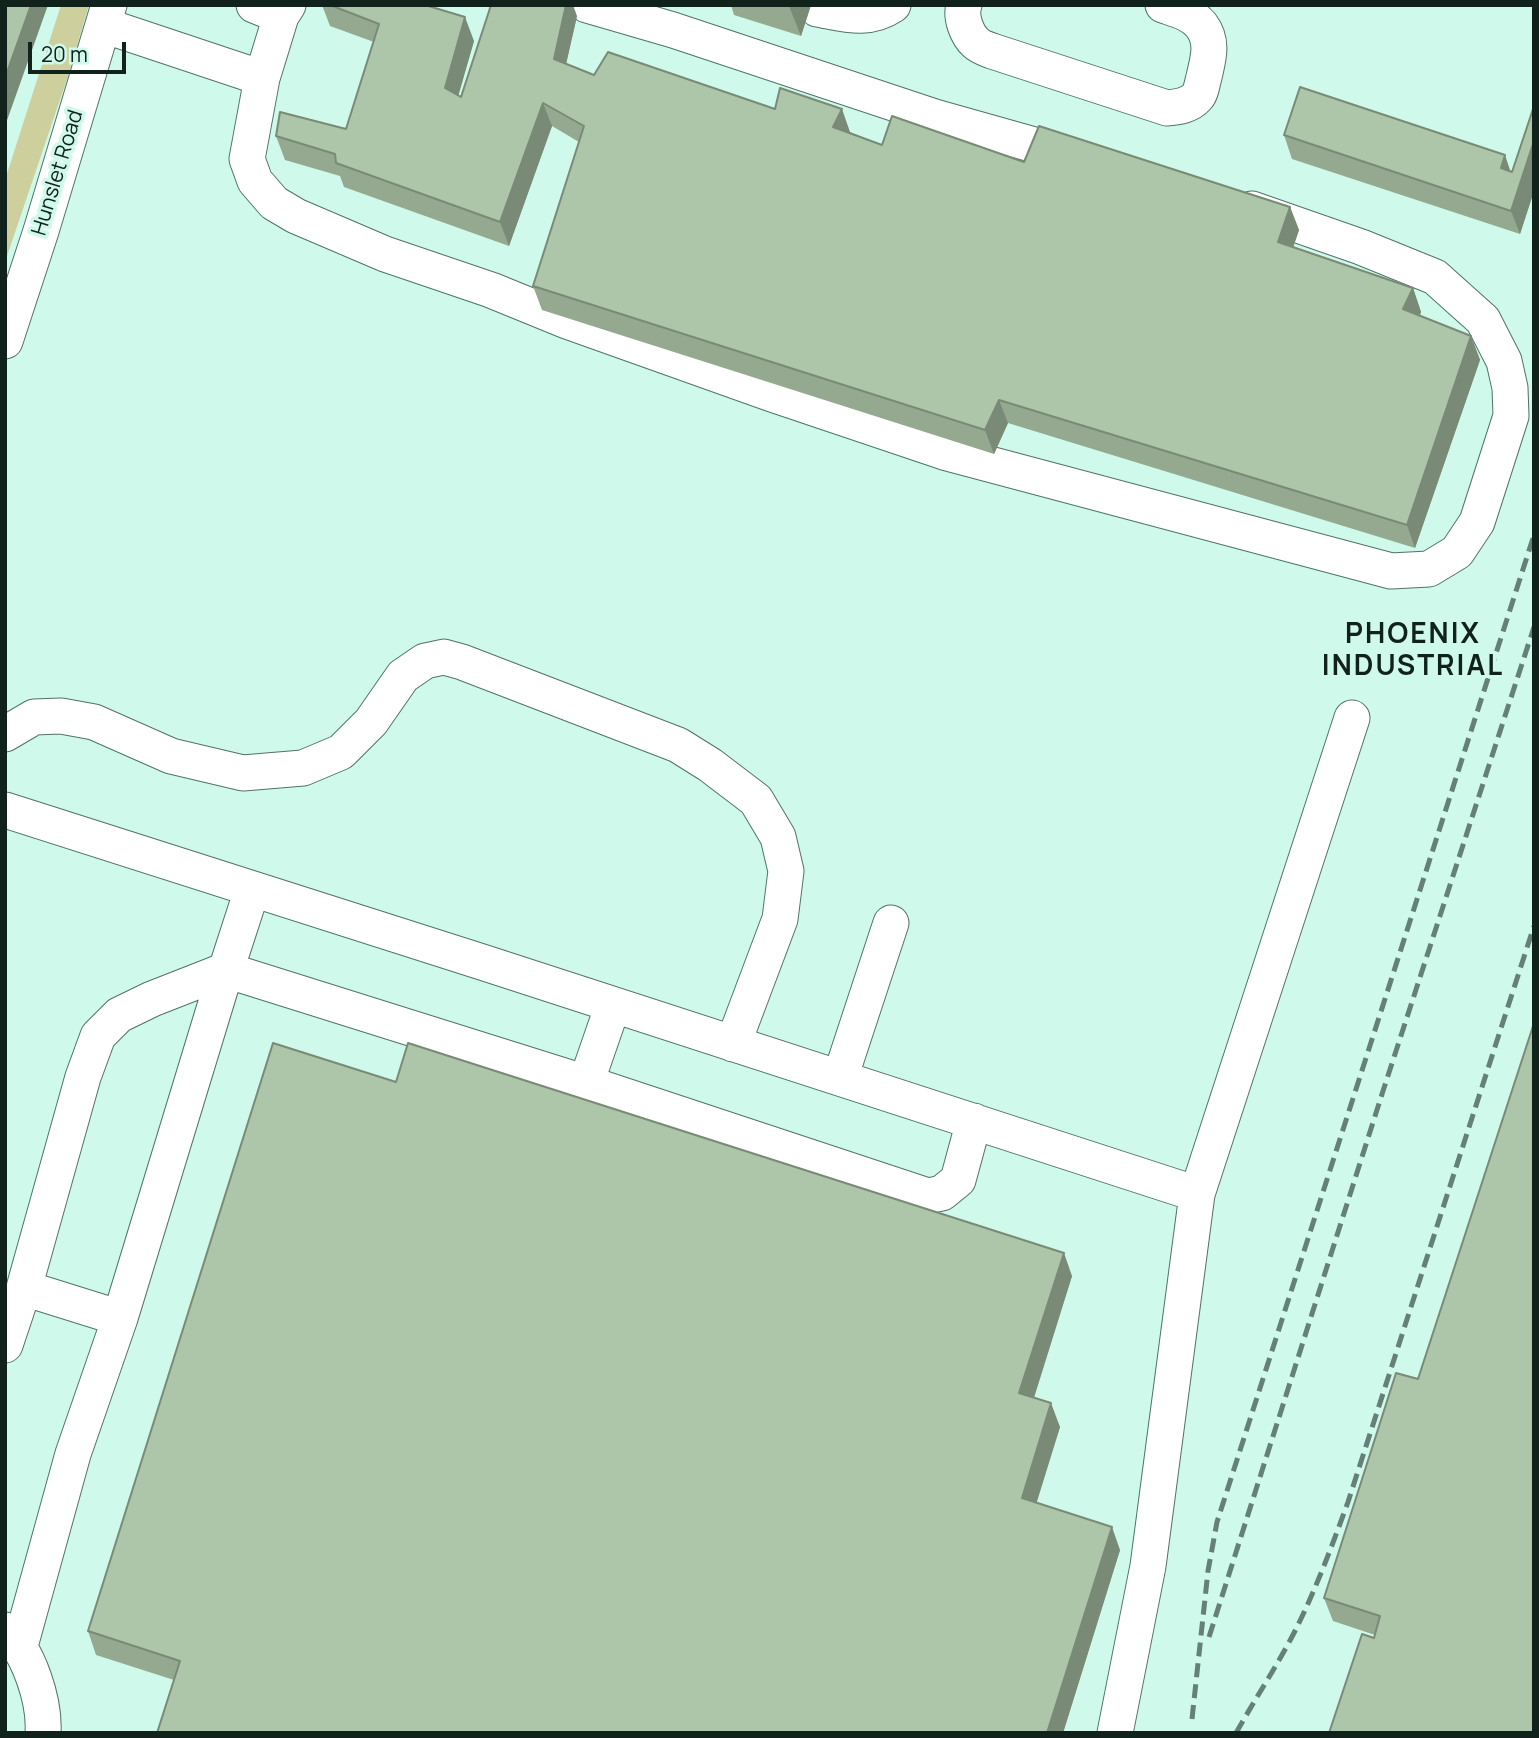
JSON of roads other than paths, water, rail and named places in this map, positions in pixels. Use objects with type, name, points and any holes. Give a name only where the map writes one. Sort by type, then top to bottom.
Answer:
[{"type":"lane","points":[[587,5],[673,30],[934,117],[1105,164]]},
{"type":"lane","points":[[817,9],[860,16],[881,13],[893,5]]},
{"type":"lane","points":[[964,5],[962,11],[967,31],[977,44],[1167,108],[1179,107],[1199,96],[1210,53],[1208,38],[1201,25],[1185,12],[1163,5]]},
{"type":"lane","points":[[274,9],[247,159],[255,181],[274,203],[296,216],[385,254],[491,290],[592,330],[944,452],[1391,571],[1429,569],[1457,552],[1477,522],[1511,416],[1510,388],[1504,361],[1483,320],[1435,277],[1361,247],[1222,199]]},
{"type":"lane","points":[[106,15],[262,78]]},
{"type":"lane","name":"Hunslet Road","points":[[5,341],[106,15]]},
{"type":"lane","points":[[5,734],[34,717],[61,716],[94,722],[172,756],[243,773],[303,768],[341,752],[371,722],[403,676],[425,661],[444,657],[678,745],[756,800],[778,837],[786,871],[780,919],[733,1044]]},
{"type":"lane","points":[[1115,1733],[1148,1566],[1197,1194],[1352,718]]},
{"type":"lane","points":[[5,810],[1197,1194]]},
{"type":"lane","points":[[43,1733],[40,1696],[13,1638],[120,1318],[252,890]]},
{"type":"lane","points":[[840,1078],[891,923]]},
{"type":"lane","points":[[5,1345],[97,1036],[119,1015],[226,970],[586,1083],[928,1196],[942,1193],[958,1180],[974,1121]]},
{"type":"lane","points":[[586,1083],[614,1005]]},
{"type":"lane","points":[[24,1288],[120,1318]]},
{"type":"railway","points":[[1192,1719],[1208,1571],[1217,1522],[1534,535]]},
{"type":"railway","points":[[1209,1637],[1534,627]]},
{"type":"railway","points":[[1236,1733],[1295,1631],[1317,1583],[1348,1502],[1534,926]]},
{"type":"district","name":"PHOENIX INDUSTRIAL","points":[[1413,651]]}]
